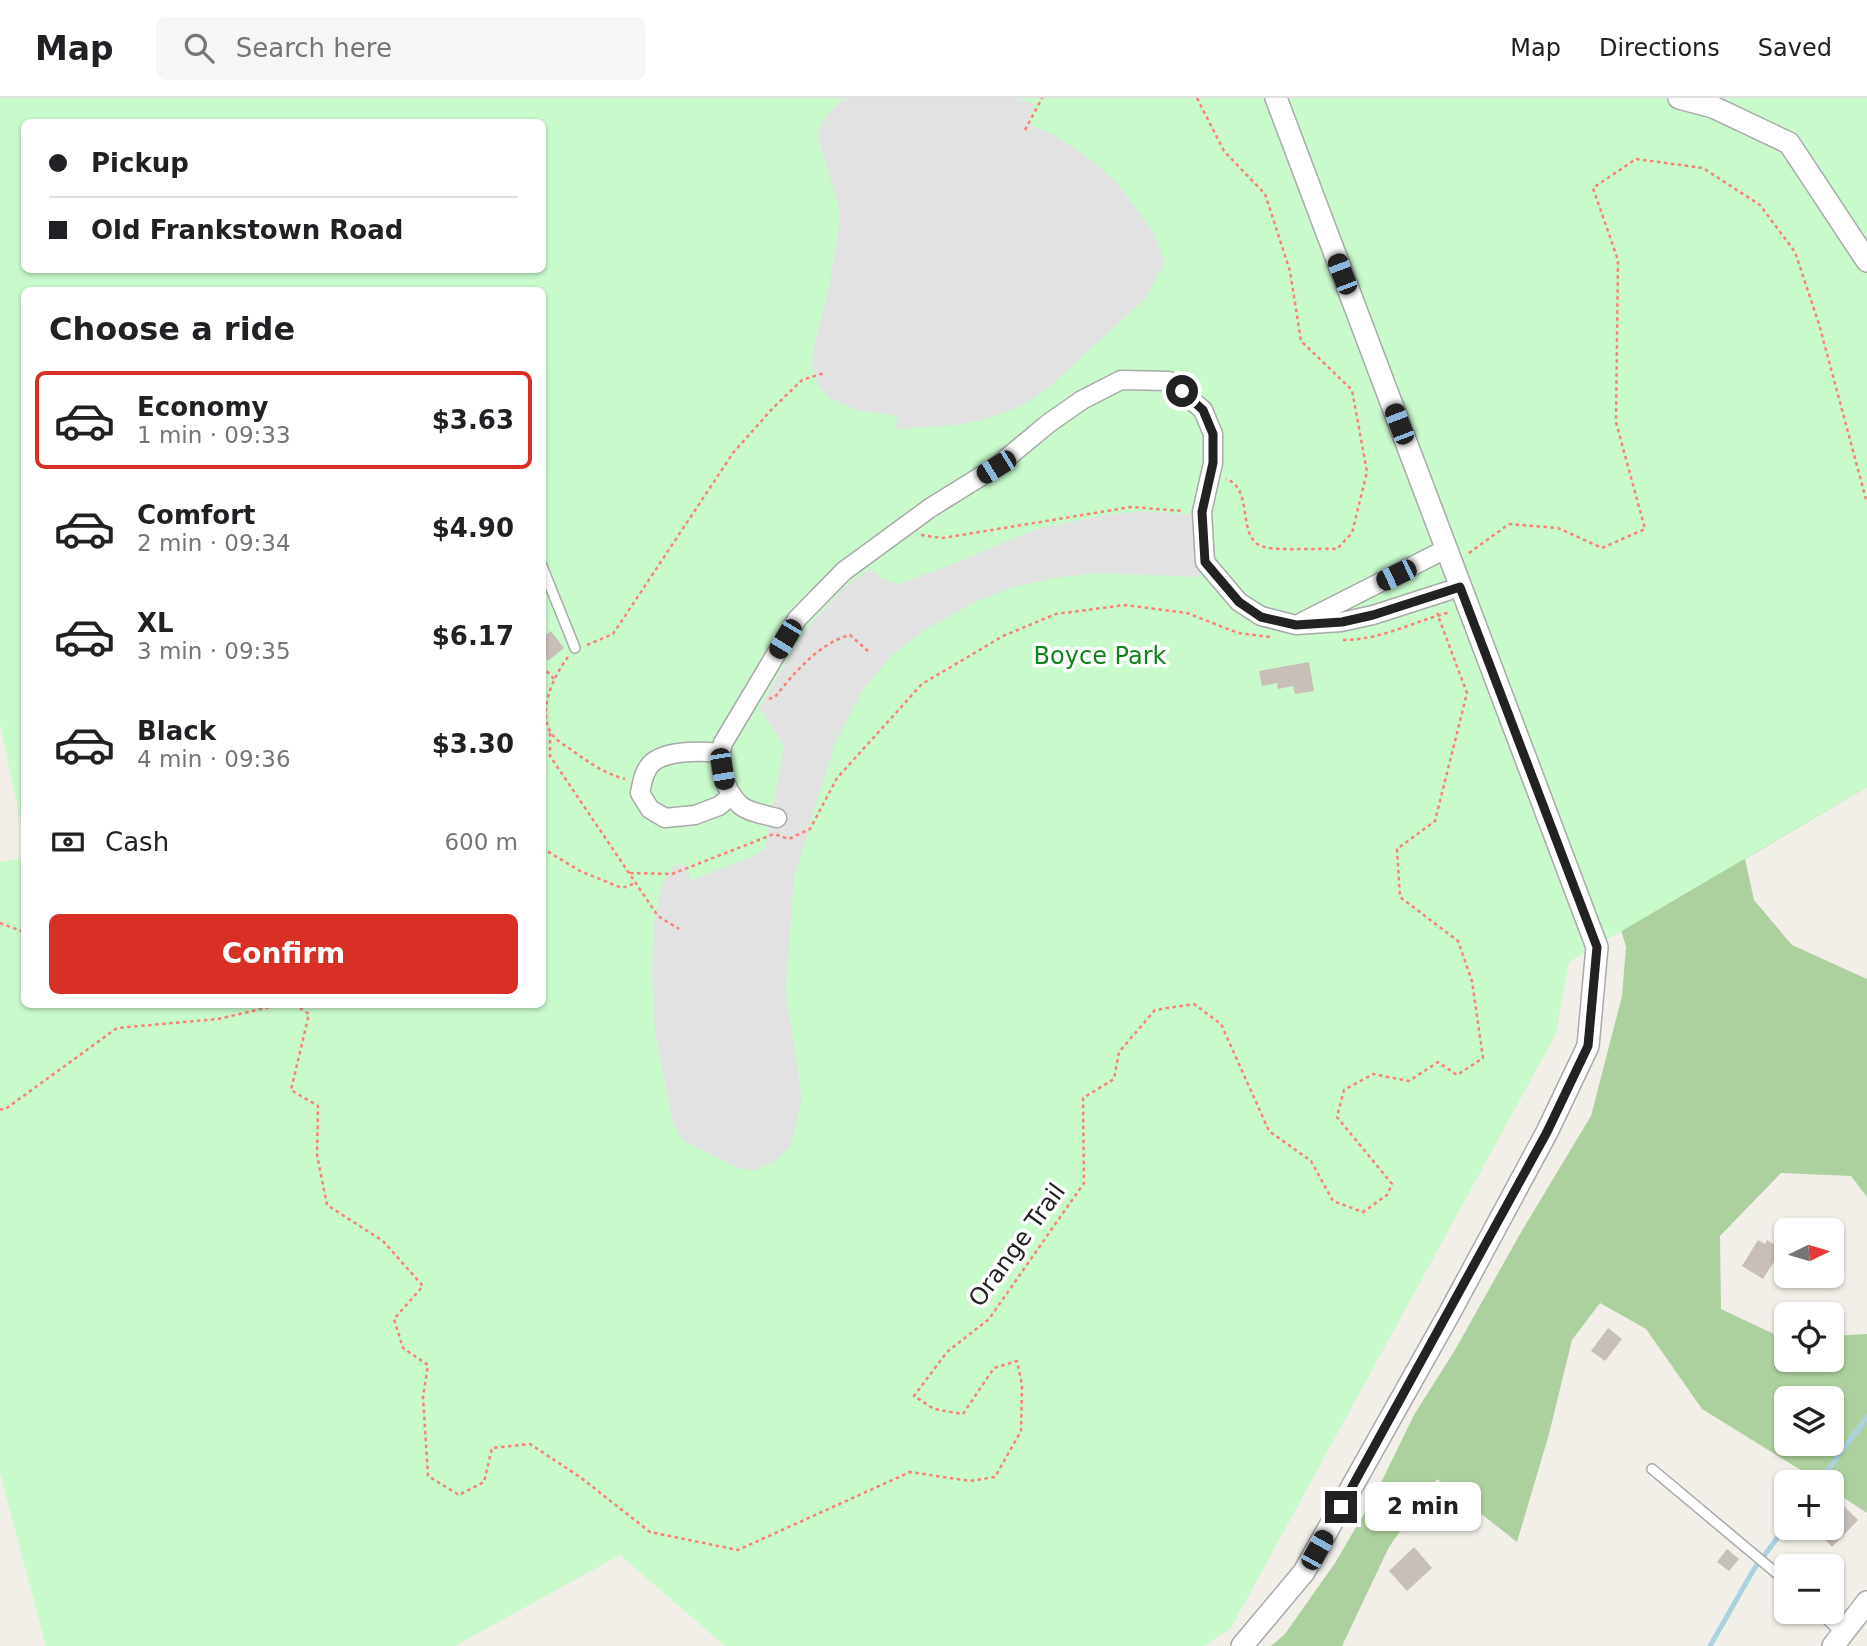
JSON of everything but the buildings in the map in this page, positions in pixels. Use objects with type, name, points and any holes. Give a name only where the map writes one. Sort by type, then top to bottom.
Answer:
[{"type":"street","points":[[1242,1646],[1304,1572],[1449,1314],[1547,1132],[1588,1046],[1597,947],[1276,98]]},
{"type":"street","points":[[1679,98],[1713,107],[1789,143],[1867,261]]},
{"type":"street","points":[[777,818],[741,807],[725,785],[720,753],[723,743],[797,619],[844,571],[898,531],[996,467],[1049,423],[1082,400],[1121,380],[1170,381],[1203,410],[1213,434],[1213,463],[1202,512],[1205,562],[1239,602],[1261,617],[1296,625],[1342,622],[1373,615],[1460,587]]},
{"type":"street","points":[[1296,625],[1449,558]]},
{"type":"street","points":[[720,753],[703,751],[669,755],[653,762],[645,773],[640,793],[650,809],[665,818],[695,814],[719,806],[732,795]]},
{"type":"street","points":[[1838,1640],[1867,1602]]},
{"type":"lane","points":[[546,576],[575,648]]},
{"type":"lane","points":[[1652,1469],[1774,1571]]},
{"type":"lane","points":[[1827,1624],[1838,1640]]},
{"type":"path","points":[[1025,130],[1042,98]]},
{"type":"path","points":[[1197,98],[1224,151],[1265,194],[1290,271],[1301,341],[1352,390],[1367,472],[1352,533],[1337,549],[1263,547],[1252,539],[1239,488],[1231,481],[1210,475]]},
{"type":"path","points":[[1449,558],[1510,524],[1558,528],[1602,548],[1645,529],[1616,422],[1618,260],[1593,188],[1636,159],[1703,168],[1760,205],[1795,251],[1829,361],[1867,503]]},
{"type":"path","points":[[546,714],[549,693],[559,669],[575,648],[613,634],[733,453],[802,380],[824,373]]},
{"type":"path","points":[[898,531],[943,538],[1131,507],[1202,512]]},
{"type":"path","name":"Orange Trail","points":[[300,1008],[309,1014],[291,1090],[318,1107],[317,1155],[327,1205],[383,1241],[423,1286],[394,1319],[403,1348],[428,1365],[423,1397],[428,1476],[459,1495],[484,1482],[492,1448],[530,1444],[580,1477],[650,1532],[738,1550],[910,1472],[970,1481],[995,1477],[1021,1432],[1022,1385],[1017,1361],[994,1368],[962,1414],[934,1409],[914,1396],[947,1352],[989,1319],[1084,1183],[1083,1098],[1114,1079],[1119,1052],[1155,1010],[1194,1004],[1221,1024],[1269,1131],[1311,1161],[1333,1201],[1363,1212],[1387,1195],[1391,1184],[1337,1117],[1343,1090],[1373,1074],[1409,1081],[1438,1062],[1457,1075],[1483,1058],[1472,981],[1458,941],[1400,897],[1397,849],[1435,821],[1466,693],[1431,597]]},
{"type":"path","points":[[630,873],[672,874],[774,834],[789,839],[810,829],[836,778],[922,684],[1003,636],[1056,614],[1125,605],[1187,613],[1238,633],[1273,638]]},
{"type":"path","points":[[1335,641],[1362,640],[1391,633],[1437,615],[1469,610]]},
{"type":"path","points":[[750,697],[760,702],[775,697],[799,667],[840,638],[850,635],[868,651]]},
{"type":"path","points":[[546,670],[555,680]]},
{"type":"path","points":[[546,723],[554,737],[607,775],[642,783]]},
{"type":"path","points":[[550,730],[550,756],[658,916],[679,929]]},
{"type":"path","points":[[546,850],[580,871],[622,888],[636,883]]},
{"type":"path","points":[[0,923],[21,931]]},
{"type":"path","points":[[0,1109],[4,1110],[117,1028],[218,1019],[266,1008]]},
{"type":"green space","name":"Boyce Park","points":[[0,98],[1867,98],[1867,787],[1569,962],[1556,1034],[1231,1628],[1204,1646],[725,1646],[620,1555],[455,1646],[46,1646],[0,1473],[0,862],[21,858],[21,1008],[546,1008],[546,287],[21,287],[21,824],[0,724]]},
{"type":"green space","points":[[1867,787],[1745,859],[1754,900],[1792,945],[1867,979],[1867,1197],[1851,1176],[1781,1173],[1720,1236],[1721,1309],[1774,1334],[1774,1372],[1844,1372],[1844,1335],[1867,1334],[1867,1513],[1844,1498],[1844,1470],[1801,1470],[1778,1456],[1844,1456],[1844,1386],[1774,1386],[1774,1454],[1702,1409],[1646,1329],[1600,1303],[1572,1340],[1549,1434],[1517,1542],[1437,1479],[1389,1547],[1342,1646],[1271,1646],[1285,1634],[1335,1563],[1375,1495],[1414,1415],[1455,1350],[1591,1116],[1622,996],[1626,947],[1601,859]]},
{"type":"shaded area","points":[[848,98],[1016,98],[1035,104],[1029,122],[1031,125],[1054,135],[1090,159],[1117,183],[1153,231],[1165,262],[1145,299],[1048,388],[1022,406],[982,420],[955,425],[896,429],[897,419],[894,415],[860,411],[829,398],[818,384],[812,366],[829,287],[839,227],[839,208],[818,136],[829,113]]},
{"type":"shaded area","points":[[1144,511],[1197,515],[1200,577],[1097,573],[1054,578],[1011,588],[973,603],[925,630],[892,655],[862,691],[834,746],[794,878],[786,991],[802,1099],[791,1146],[775,1161],[757,1170],[740,1169],[682,1140],[673,1122],[655,1032],[652,973],[654,923],[659,898],[663,883],[675,865],[686,865],[691,880],[752,857],[765,849],[784,748],[759,709],[802,634],[843,588],[870,569],[884,580],[898,584],[1039,528],[1111,514]]},
{"type":"waterway","points":[[1828,1470],[1867,1417]]},
{"type":"waterway","points":[[1710,1646],[1754,1569],[1776,1540]]},
{"type":"route","points":[[1182,391],[1203,410],[1213,434],[1213,463],[1202,512],[1205,562],[1239,602],[1261,617],[1296,625],[1342,622],[1373,615],[1460,587],[1597,947],[1588,1046],[1547,1132],[1341,1507]]}]
